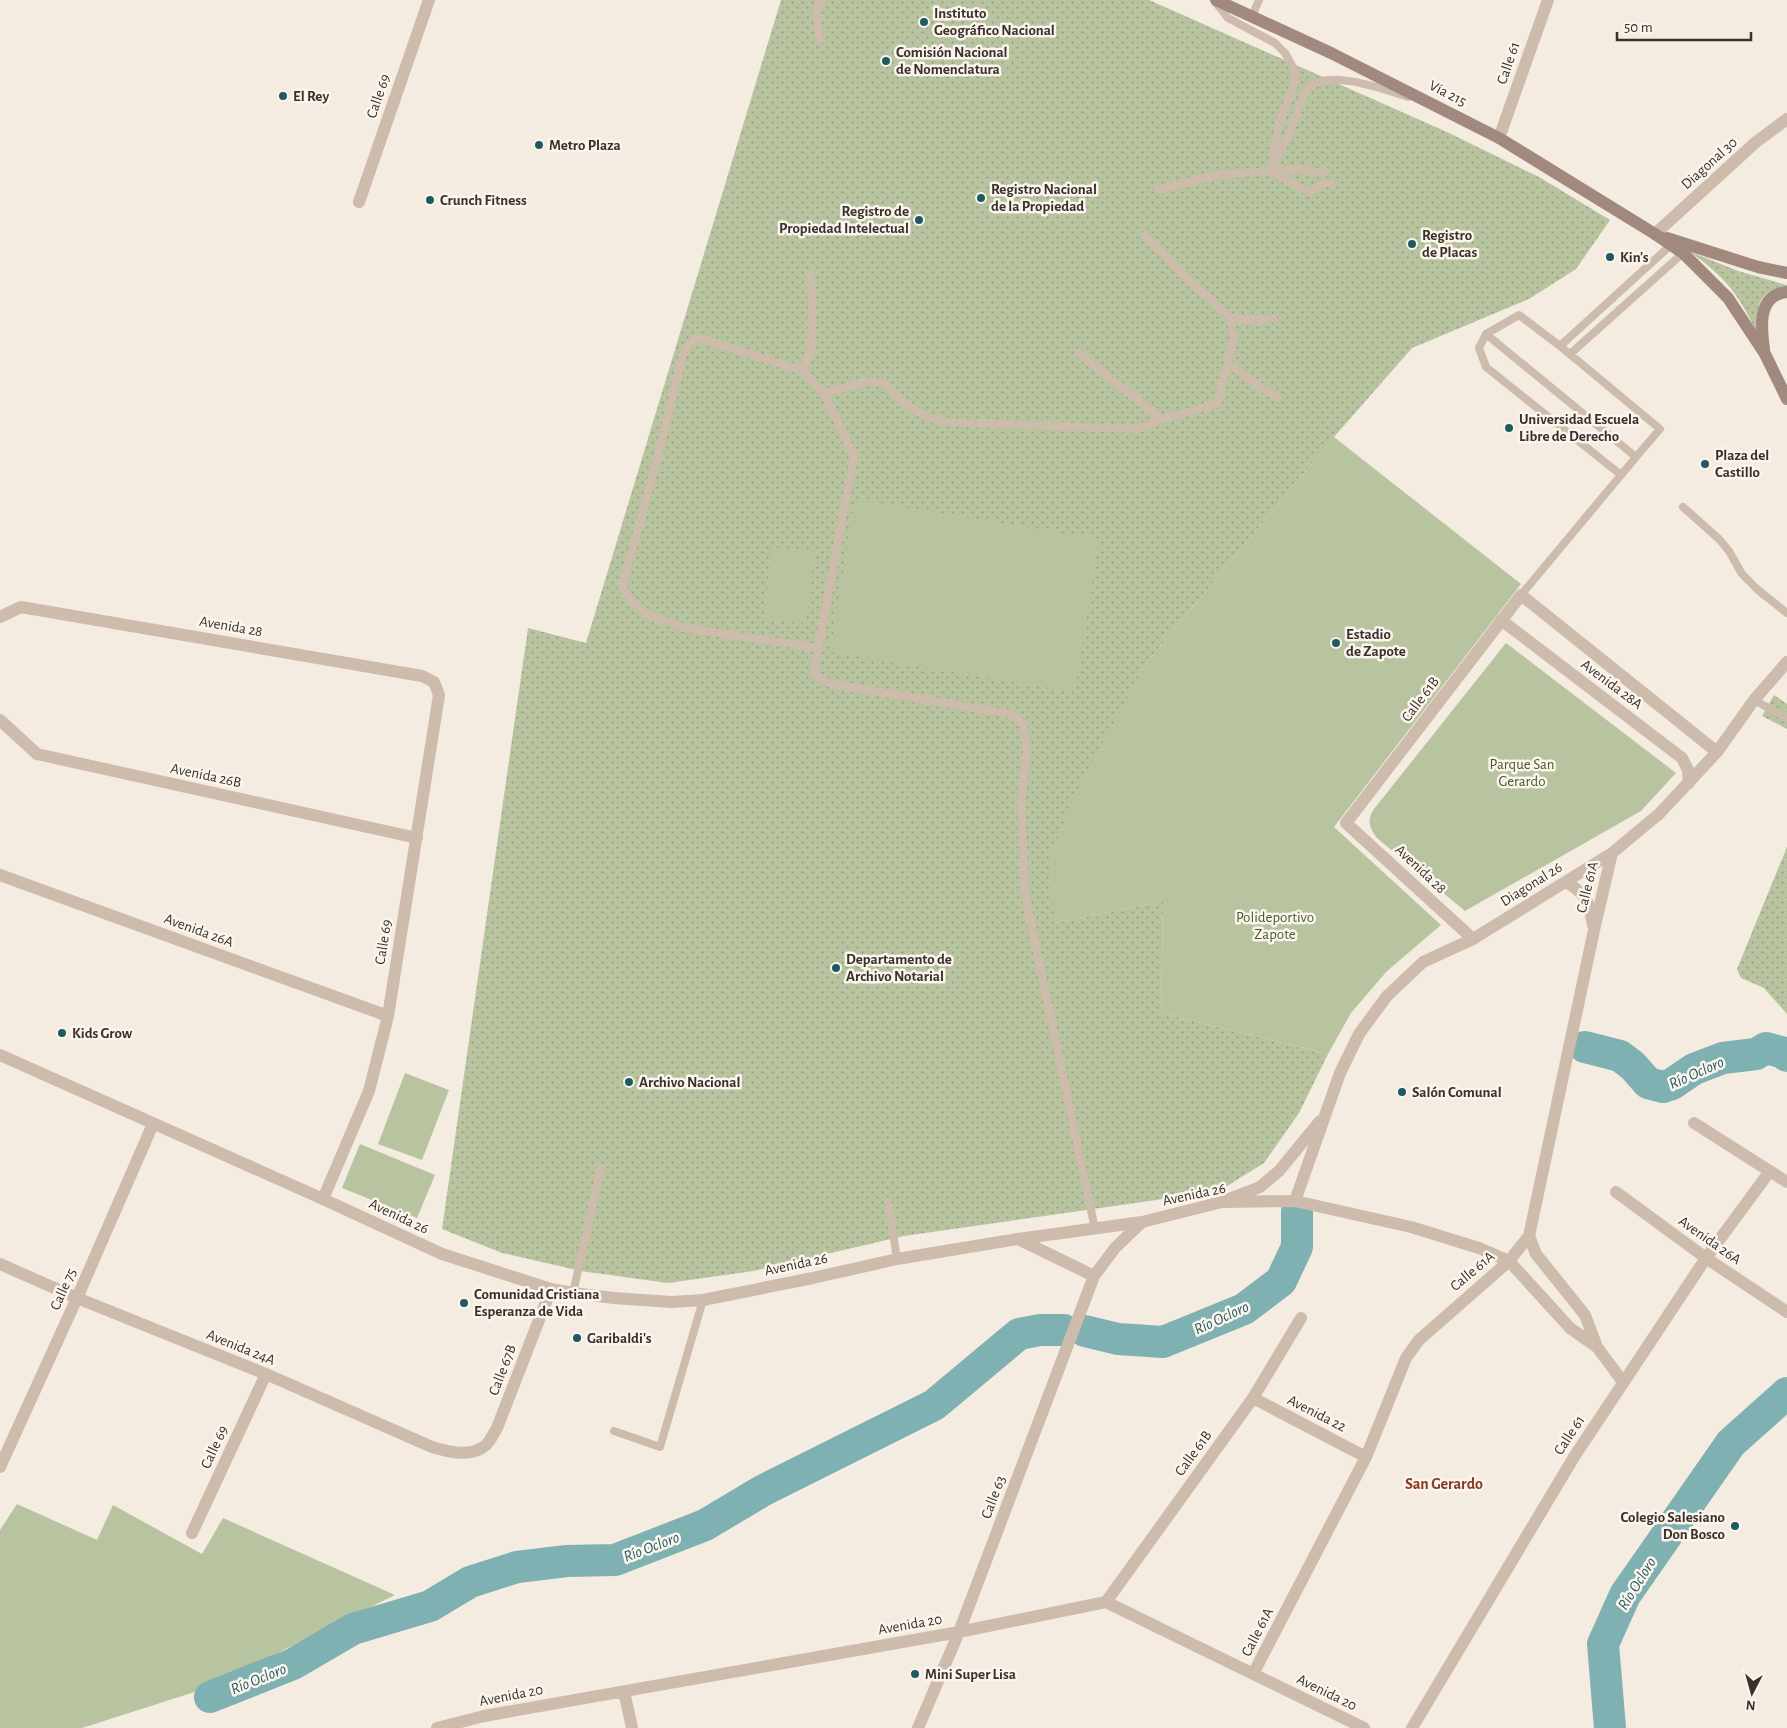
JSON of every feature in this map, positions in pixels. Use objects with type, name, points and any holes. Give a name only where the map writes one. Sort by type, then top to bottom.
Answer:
[{"type":"main road","name":"Vía 215","points":[[1215,0],[1252,16],[1499,138],[1655,234],[1683,253],[1728,298],[1765,354]]},
{"type":"main road","name":"Vía 215","points":[[1655,234],[1758,267],[1787,273]]},
{"type":"main road","points":[[1787,292],[1778,293],[1770,300],[1763,311],[1761,329],[1765,354],[1787,398]]},
{"type":"street","name":"Calle 69","points":[[358,202],[429,0]]},
{"type":"street","name":"Calle 61","points":[[1499,138],[1548,0]]},
{"type":"street","name":"Diagonal 30","points":[[1655,234],[1756,142],[1787,119]]},
{"type":"street","name":"Calle 61B","points":[[1346,823],[1521,595]]},
{"type":"street","name":"Avenida 28A","points":[[1521,595],[1717,752]]},
{"type":"street","name":"Avenida 28","points":[[0,617],[21,607],[422,676],[434,682]]},
{"type":"street","name":"Avenida 28A","points":[[1501,620],[1682,758],[1688,770],[1689,783]]},
{"type":"street","name":"Diagonal 26","points":[[1295,1201],[1340,1073],[1359,1034],[1387,996],[1423,962],[1473,939],[1612,853],[1659,814],[1717,752],[1754,700],[1787,662]]},
{"type":"street","name":"Calle 69","points":[[322,1198],[368,1091],[388,1016],[439,695],[434,682]]},
{"type":"street","name":"Avenida 26B","points":[[0,720],[37,754],[417,838]]},
{"type":"street","name":"Avenida 28","points":[[1346,823],[1473,939]]},
{"type":"street","name":"Calle 61A","points":[[1253,1674],[1366,1457],[1406,1358],[1419,1340],[1509,1261],[1530,1236],[1612,853]]},
{"type":"street","name":"Avenida 26A","points":[[0,876],[388,1016]]},
{"type":"street","points":[[1565,882],[1578,888],[1583,894],[1589,905],[1594,930]]},
{"type":"street","name":"Avenida 26","points":[[0,1055],[322,1198],[442,1254],[551,1289],[572,1293],[672,1302],[703,1300],[897,1259],[1018,1239],[1142,1222],[1222,1202],[1295,1201],[1411,1227],[1479,1248],[1509,1261],[1570,1328],[1597,1346]]},
{"type":"street","name":"Diagonal 26","points":[[1222,1202],[1260,1187],[1279,1171],[1327,1112]]},
{"type":"street","points":[[1694,1123],[1787,1182]]},
{"type":"street","name":"Calle 75","points":[[0,1466],[154,1124]]},
{"type":"street","name":"Calle 61","points":[[1412,1728],[1574,1457],[1706,1258],[1770,1171]]},
{"type":"street","name":"Avenida 26A","points":[[1616,1192],[1706,1258],[1787,1312]]},
{"type":"street","name":"Calle 63","points":[[918,1728],[959,1632],[1094,1276],[1115,1248],[1142,1222]]},
{"type":"street","name":"Avenida 26","points":[[1530,1236],[1536,1254],[1585,1315],[1597,1346],[1623,1382]]},
{"type":"street","points":[[1018,1239],[1094,1276]]},
{"type":"street","name":"Avenida 24A","points":[[0,1264],[77,1298],[266,1374],[432,1447],[450,1453],[470,1452]]},
{"type":"street","name":"Calle 67B","points":[[470,1452],[485,1445],[497,1428],[551,1289]]},
{"type":"street","name":"Calle 61B","points":[[1106,1602],[1252,1398],[1301,1318]]},
{"type":"street","name":"Calle 69","points":[[192,1533],[266,1374]]},
{"type":"street","name":"Avenida 22","points":[[1252,1398],[1366,1457]]},
{"type":"street","name":"Avenida 20","points":[[437,1728],[484,1716],[959,1632],[1106,1602],[1364,1728]]},
{"type":"street","points":[[624,1691],[632,1728]]},
{"type":"street","points":[[473,1728],[484,1716]]},
{"type":"lane","points":[[820,40],[816,12],[821,0]]},
{"type":"lane","points":[[1215,0],[1228,18],[1275,43],[1285,53],[1294,69],[1296,80],[1279,123],[1270,171]]},
{"type":"lane","points":[[1252,16],[1259,0]]},
{"type":"lane","points":[[1270,171],[1292,128],[1302,98],[1310,86],[1321,82],[1341,80],[1437,106]]},
{"type":"lane","points":[[1158,190],[1217,175],[1300,169],[1316,173],[1324,171]]},
{"type":"lane","points":[[1270,171],[1311,193],[1322,184],[1331,182]]},
{"type":"lane","points":[[1145,235],[1187,278],[1230,317],[1253,321],[1273,318]]},
{"type":"lane","points":[[1560,346],[1671,245]]},
{"type":"lane","points":[[1570,354],[1683,253]]},
{"type":"lane","points":[[803,371],[810,350],[812,304],[810,274]]},
{"type":"lane","points":[[1521,595],[1660,429],[1570,354],[1519,315],[1486,334],[1479,348],[1486,367],[1621,475]]},
{"type":"lane","points":[[824,394],[871,381],[886,384],[897,397],[918,412],[941,422],[1138,428],[1162,419],[1217,404],[1234,337],[1230,317]]},
{"type":"lane","points":[[1486,334],[1636,457]]},
{"type":"lane","points":[[818,648],[685,628],[649,615],[633,603],[622,586],[657,460],[683,354],[689,343],[699,338],[803,371],[824,394],[854,456],[814,671],[818,677],[831,684],[1010,714],[1023,724],[1027,749],[1021,801],[1025,895],[1095,1229]]},
{"type":"lane","points":[[1078,353],[1162,419]]},
{"type":"lane","points":[[1228,364],[1277,398]]},
{"type":"lane","points":[[1682,507],[1729,551],[1742,574],[1758,590],[1787,612]]},
{"type":"lane","points":[[1754,700],[1787,718]]},
{"type":"lane","points":[[572,1293],[601,1168]]},
{"type":"lane","points":[[888,1202],[897,1259]]},
{"type":"lane","points":[[614,1431],[660,1447],[703,1300]]},
{"type":"green space","points":[[781,0],[1149,0],[1447,132],[1539,177],[1610,220],[1576,269],[1529,299],[1412,348],[1334,437],[1147,662],[1054,923],[1163,901],[1161,1013],[1328,1054],[1299,1113],[1264,1163],[1219,1191],[904,1236],[753,1271],[668,1283],[581,1271],[502,1253],[442,1229],[528,628],[586,643]]},
{"type":"green space","points":[[1689,251],[1738,271],[1787,285],[1787,287],[1769,292],[1760,302],[1757,317],[1758,335],[1744,308],[1730,287],[1712,269]]},
{"type":"green space","name":"Polideportivo Zapote","points":[[1334,437],[1521,584],[1334,827],[1441,925],[1387,971],[1351,1013],[1328,1054],[1161,1013],[1163,901],[1054,923],[1049,858],[1081,782],[1147,662]]},
{"type":"green space","points":[[855,499],[1099,539],[1075,692],[830,652]]},
{"type":"green space","points":[[772,547],[815,552],[806,623],[764,618]]},
{"type":"green space","name":"Parque San Gerardo","points":[[1506,643],[1676,773],[1641,811],[1465,911],[1377,838],[1371,828],[1370,817],[1374,809]]},
{"type":"green space","points":[[1774,695],[1787,704],[1787,729],[1762,716]]},
{"type":"green space","points":[[1787,847],[1787,1014],[1764,988],[1741,978],[1737,969]]},
{"type":"green space","points":[[405,1073],[449,1090],[422,1160],[378,1144]]},
{"type":"green space","points":[[360,1144],[435,1175],[417,1218],[342,1188]]},
{"type":"green space","points":[[17,1504],[97,1540],[113,1505],[202,1554],[223,1518],[395,1595],[204,1689],[82,1728],[0,1728],[0,1530]]},
{"type":"waterway","name":"Río Ocloro","points":[[1585,1047],[1620,1056],[1633,1066],[1648,1083],[1663,1087],[1672,1084],[1694,1069],[1723,1058],[1756,1054],[1766,1048],[1781,1052],[1787,1056]]},
{"type":"waterway","name":"Río Ocloro","points":[[1085,1331],[1118,1339],[1163,1342],[1244,1309],[1281,1281],[1297,1247],[1297,1212]]},
{"type":"waterway","name":"Río Ocloro","points":[[210,1697],[293,1664],[353,1629],[430,1606],[470,1582],[517,1567],[567,1561],[615,1560],[705,1525],[762,1491],[934,1405],[1019,1334],[1040,1330],[1064,1330]]},
{"type":"waterway","name":"Río Ocloro","points":[[1610,1728],[1603,1644],[1625,1595],[1731,1443],[1787,1393]]},
{"type":"place","name":"Instituto Geográfico Nacional","points":[[924,22]]},
{"type":"place","name":"Comisión Nacional de Nomenclatura","points":[[886,61]]},
{"type":"place","name":"El Rey","points":[[283,96]]},
{"type":"place","name":"Metro Plaza","points":[[539,145]]},
{"type":"place","name":"Registro Nacional de la Propiedad","points":[[981,198]]},
{"type":"place","name":"Crunch Fitness","points":[[430,200]]},
{"type":"place","name":"Registro de Propiedad Intelectual","points":[[919,220]]},
{"type":"place","name":"Registro de Placas","points":[[1412,244]]},
{"type":"place","name":"Kin's","points":[[1610,257]]},
{"type":"place","name":"Universidad Escuela Libre de Derecho","points":[[1509,428]]},
{"type":"place","name":"Plaza del Castillo","points":[[1705,464]]},
{"type":"place","name":"Estadio de Zapote","points":[[1336,643]]},
{"type":"place","name":"Departamento de Archivo Notarial","points":[[836,968]]},
{"type":"place","name":"Kids Grow","points":[[62,1033]]},
{"type":"place","name":"Archivo Nacional","points":[[629,1082]]},
{"type":"place","name":"Salón Comunal","points":[[1402,1092]]},
{"type":"place","name":"Comunidad Cristiana Esperanza de Vida","points":[[464,1303]]},
{"type":"place","name":"Garibaldi's","points":[[577,1338]]},
{"type":"place","name":"Colegio Salesiano Don Bosco","points":[[1735,1526]]},
{"type":"place","name":"Mini Super Lisa","points":[[915,1674]]},
{"type":"district","name":"San Gerardo","points":[[1444,1483]]}]
